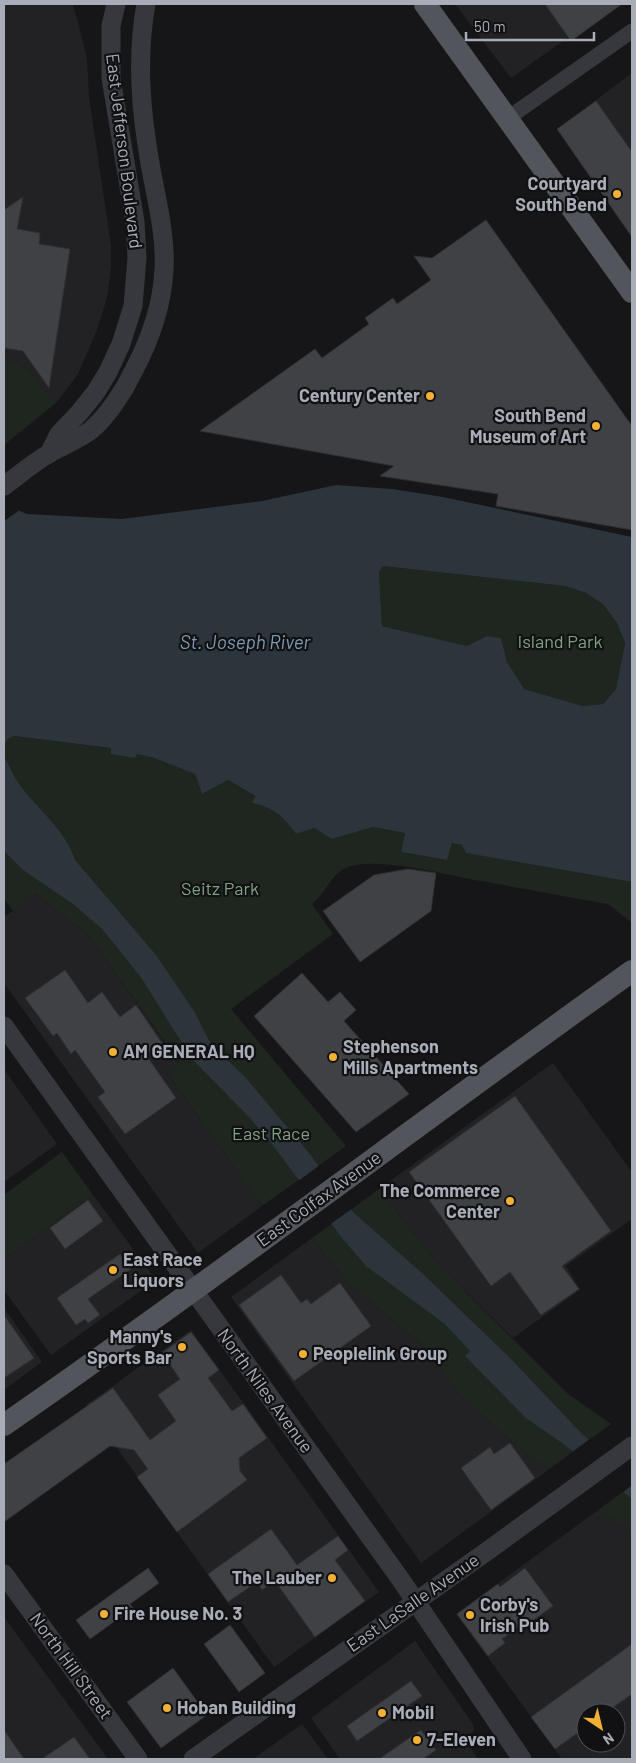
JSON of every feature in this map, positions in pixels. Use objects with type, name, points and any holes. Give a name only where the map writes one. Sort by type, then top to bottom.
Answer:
[{"type":"main road","points":[[425,4],[632,292]]},
{"type":"main road","name":"East Colfax Avenue","points":[[4,1425],[193,1291],[632,971]]},
{"type":"street","name":"East Jefferson Boulevard","points":[[49,454],[59,434],[96,392],[108,372],[121,344],[133,306],[137,258],[135,222],[111,78],[111,26],[116,4]]},
{"type":"street","name":"East Jefferson Boulevard","points":[[4,486],[49,454],[90,430],[109,409],[129,380],[145,349],[158,312],[164,268],[164,238],[140,97],[142,25],[146,4]]},
{"type":"street","points":[[508,118],[632,31]]},
{"type":"street","name":"North Niles Avenue","points":[[4,1026],[416,1601],[522,1759]]},
{"type":"street","name":"East LaSalle Avenue","points":[[193,1759],[632,1446]]},
{"type":"street","name":"North Hill Street","points":[[4,1574],[138,1759]]},
{"type":"shaded area","points":[[4,4],[73,4],[87,58],[89,97],[111,245],[111,267],[107,298],[97,330],[78,374],[56,403],[27,369],[4,357]]},
{"type":"shaded area","points":[[455,4],[615,4],[511,78]]},
{"type":"shaded area","name":"Courtyard South Bend","points":[[632,73],[632,237],[557,129]]},
{"type":"shaded area","points":[[36,894],[88,935],[180,1064],[167,1073],[262,1206],[198,1253],[4,983],[4,917]]},
{"type":"shaded area","points":[[553,1063],[632,1172],[632,1219],[566,1266],[580,1290],[513,1338],[438,1264],[379,1189]]},
{"type":"shaded area","points":[[4,1069],[57,1144],[4,1182]]},
{"type":"shaded area","points":[[93,1195],[156,1280],[51,1355],[4,1290],[4,1259]]},
{"type":"shaded area","points":[[312,1238],[349,1284],[420,1343],[457,1392],[498,1430],[548,1470],[421,1563],[231,1297]]},
{"type":"shaded area","points":[[4,1308],[42,1362],[4,1390]]},
{"type":"shaded area","points":[[191,1330],[379,1592],[274,1667],[86,1405]]},
{"type":"shaded area","points":[[598,1510],[632,1532],[632,1759],[562,1759],[456,1614]]},
{"type":"shaded area","points":[[4,1617],[108,1759],[4,1759]]},
{"type":"shaded area","points":[[415,1641],[473,1724],[474,1731],[464,1739],[478,1759],[340,1759],[311,1718]]},
{"type":"shaded area","points":[[302,1724],[328,1759],[253,1759]]},
{"type":"green space","points":[[4,357],[27,369],[56,403],[4,445]]},
{"type":"green space","name":"Island Park","points":[[383,566],[565,586],[586,593],[603,603],[617,623],[625,643],[616,689],[603,704],[583,706],[523,689],[507,662],[501,638],[487,636],[467,646],[382,626],[379,572]]},
{"type":"green space","name":"Seitz Park","points":[[14,736],[111,748],[111,753],[137,754],[154,758],[195,774],[202,794],[227,780],[255,796],[252,803],[272,810],[296,834],[314,828],[332,839],[373,827],[405,833],[401,852],[447,860],[452,843],[462,845],[467,853],[632,882],[632,923],[608,904],[425,870],[391,865],[360,864],[342,870],[332,879],[312,904],[333,934],[231,1009],[346,1146],[262,1206],[167,1073],[180,1063],[88,935],[36,894],[13,911],[4,898],[4,746],[8,739]]},
{"type":"green space","points":[[62,1152],[93,1195],[4,1259],[4,1195]]},
{"type":"green space","points":[[379,1189],[438,1264],[567,1393],[611,1424],[548,1470],[498,1430],[457,1392],[420,1343],[349,1284],[312,1238]]},
{"type":"green space","points":[[632,1485],[632,1532],[598,1510]]},
{"type":"water","name":"St. Joseph River","points":[[336,485],[392,489],[443,497],[632,537],[632,882],[466,853],[462,845],[452,843],[447,860],[401,852],[405,833],[373,827],[332,839],[314,828],[296,834],[272,810],[252,803],[255,796],[228,780],[202,794],[195,774],[154,758],[137,754],[135,758],[111,754],[111,748],[14,736],[8,739],[4,746],[4,504],[27,514],[122,519],[262,501]],"holes":[[[383,566],[565,586],[586,593],[603,604],[617,623],[625,643],[616,689],[603,704],[583,706],[524,689],[507,662],[501,638],[487,636],[467,646],[382,626],[379,572]]]},
{"type":"water","name":"East Race","points":[[4,757],[24,791],[64,838],[75,860],[156,955],[194,1011],[211,1044],[246,1078],[309,1153],[354,1213],[423,1274],[512,1360],[583,1435],[632,1472],[632,1499],[562,1443],[526,1418],[465,1356],[470,1351],[445,1324],[366,1266],[342,1238],[269,1140],[192,1059],[142,979],[102,929],[73,904],[23,870],[4,851]]},
{"type":"pier","points":[[4,502],[21,509],[4,521]]},
{"type":"pier","points":[[321,1164],[353,1208],[329,1225],[297,1182]]},
{"type":"pier","points":[[591,1438],[632,1469],[632,1485],[622,1493],[571,1453]]},
{"type":"building","points":[[545,4],[622,4],[571,41]]},
{"type":"building","name":"Courtyard South Bend","points":[[596,101],[632,152],[632,237],[557,129]]},
{"type":"building","points":[[23,197],[17,229],[40,233],[39,244],[70,249],[49,388],[23,351],[4,348],[4,210]]},
{"type":"building","name":"Century Center","points":[[486,220],[632,426],[632,530],[496,506],[498,494],[380,476],[394,466],[200,431],[315,349],[322,358],[369,324],[365,318],[393,298],[397,304],[431,280],[414,256],[432,258]]},
{"type":"building","points":[[408,869],[436,873],[431,911],[360,962],[323,911],[374,875]]},
{"type":"building","name":"AM GENERAL HQ","points":[[65,970],[88,1003],[102,992],[120,1017],[136,1005],[162,1043],[146,1055],[176,1098],[125,1134],[98,1097],[105,1092],[75,1050],[71,1054],[57,1033],[53,1036],[25,998]]},
{"type":"building","name":"Stephenson Mills Apartments","points":[[302,973],[328,1002],[340,992],[356,1010],[344,1021],[409,1094],[356,1132],[254,1016]]},
{"type":"building","name":"The Commerce Center","points":[[515,1096],[611,1231],[562,1266],[579,1289],[541,1315],[510,1272],[491,1286],[409,1172]]},
{"type":"building","points":[[88,1200],[103,1221],[65,1249],[50,1228]]},
{"type":"building","points":[[120,1254],[131,1269],[88,1299],[100,1315],[88,1323],[85,1319],[76,1325],[57,1298]]},
{"type":"building","name":"Peoplelink Group","points":[[281,1275],[301,1303],[307,1299],[311,1304],[340,1283],[371,1326],[294,1381],[239,1305]]},
{"type":"building","points":[[4,1315],[34,1358],[4,1378]]},
{"type":"building","points":[[191,1332],[219,1370],[208,1378],[232,1411],[243,1404],[267,1438],[239,1458],[240,1471],[247,1480],[177,1532],[137,1477],[148,1469],[134,1450],[110,1446],[4,1522],[4,1464],[113,1388],[150,1440],[176,1421],[158,1395],[180,1379],[162,1353]]},
{"type":"building","points":[[510,1443],[535,1478],[491,1510],[461,1468],[490,1447],[494,1454]]},
{"type":"building","points":[[271,1529],[297,1565],[338,1536],[348,1550],[335,1560],[365,1601],[315,1637],[275,1581],[262,1590],[257,1582],[228,1602],[208,1574]]},
{"type":"building","name":"Fire House No. 3","points":[[148,1568],[159,1583],[130,1604],[133,1608],[90,1639],[76,1620]]},
{"type":"building","points":[[525,1568],[553,1606],[528,1624],[527,1621],[502,1639],[505,1643],[488,1656],[457,1614],[498,1584],[500,1587]]},
{"type":"building","points":[[230,1625],[265,1673],[239,1692],[204,1644]]},
{"type":"building","points":[[632,1644],[632,1694],[619,1703],[576,1703],[576,1734],[555,1749],[531,1717]]},
{"type":"building","name":"Hoban Building","points":[[173,1668],[207,1715],[161,1748],[127,1702]]},
{"type":"building","name":"Mobil","points":[[411,1681],[422,1696],[357,1741],[347,1726]]},
{"type":"building","points":[[4,1730],[24,1759],[4,1759]]},
{"type":"building","name":"7-Eleven","points":[[421,1730],[436,1750],[423,1759],[379,1759]]},
{"type":"building","points":[[74,1737],[90,1759],[42,1759]]},
{"type":"place","name":"Courtyard South Bend","points":[[617,194]]},
{"type":"place","name":"Century Center","points":[[430,396]]},
{"type":"place","name":"South Bend Museum of Art","points":[[596,426]]},
{"type":"place","name":"AM GENERAL HQ","points":[[113,1052]]},
{"type":"place","name":"Stephenson Mills Apartments","points":[[333,1057]]},
{"type":"place","name":"The Commerce Center","points":[[510,1201]]},
{"type":"place","name":"East Race Liquors","points":[[113,1270]]},
{"type":"place","name":"Manny's Sports Bar","points":[[182,1347]]},
{"type":"place","name":"Peoplelink Group","points":[[303,1354]]},
{"type":"place","name":"The Lauber","points":[[332,1578]]},
{"type":"place","name":"Fire House No. 3","points":[[104,1614]]},
{"type":"place","name":"Corby's Irish Pub","points":[[470,1615]]},
{"type":"place","name":"Hoban Building","points":[[167,1708]]},
{"type":"place","name":"Mobil","points":[[382,1713]]},
{"type":"place","name":"7-Eleven","points":[[417,1740]]}]
